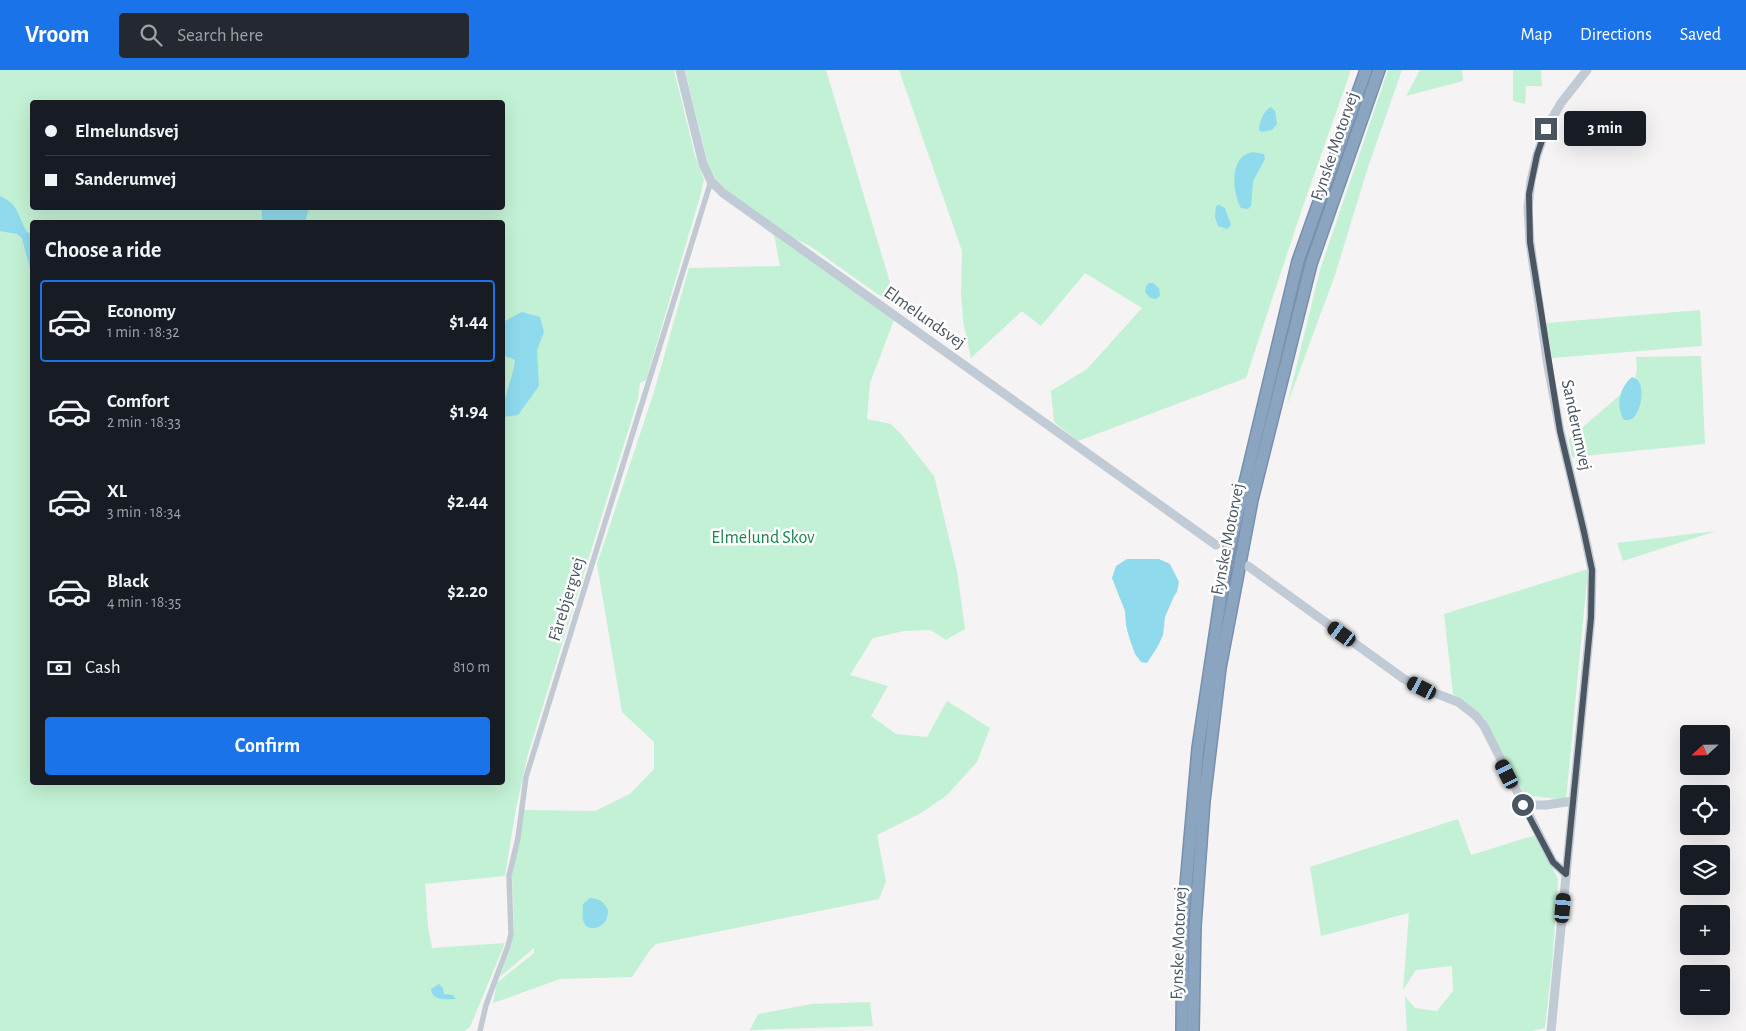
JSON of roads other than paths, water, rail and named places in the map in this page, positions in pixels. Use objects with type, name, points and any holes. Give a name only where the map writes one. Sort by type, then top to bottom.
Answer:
[{"type":"highway","name":"Fynske Motorvej","points":[[1182,1031],[1183,919],[1197,757],[1226,562],[1298,262],[1366,70]]},
{"type":"highway","name":"Fynske Motorvej","points":[[1193,1031],[1195,926],[1204,801],[1220,668],[1252,500],[1311,264],[1379,70]]},
{"type":"street","name":"Elmelundsvej","points":[[680,70],[703,164],[711,181],[723,192],[1216,544]]},
{"type":"street","name":"Sanderumvej","points":[[1551,1031],[1591,618],[1592,570],[1560,431],[1548,366],[1530,242],[1528,208],[1531,181],[1546,129],[1561,104],[1587,70]]},
{"type":"street","name":"Fårebjergvej","points":[[480,1031],[486,1005],[508,946],[510,934],[509,876],[518,838],[526,778],[711,181]]},
{"type":"street","points":[[1248,566],[1404,678],[1422,688],[1458,702],[1467,708],[1484,726],[1553,862],[1566,874]]},
{"type":"street","points":[[1523,805],[1573,801]]},
{"type":"water","points":[[1271,107],[1275,111],[1277,124],[1272,130],[1262,132],[1259,130],[1261,120],[1264,113]]},
{"type":"water","points":[[1253,152],[1264,154],[1265,159],[1253,181],[1251,206],[1248,209],[1241,208],[1234,182],[1236,168],[1242,157]]},
{"type":"water","points":[[0,196],[15,207],[27,232],[30,233],[30,268],[22,238],[17,234],[0,231]]},
{"type":"water","points":[[1219,205],[1225,208],[1231,225],[1227,229],[1218,226],[1215,217],[1216,206]]},
{"type":"water","points":[[262,210],[308,210],[306,220],[262,220]]},
{"type":"water","points":[[1149,283],[1153,283],[1159,288],[1160,296],[1156,299],[1150,298],[1145,292],[1146,286]]},
{"type":"water","points":[[522,312],[540,317],[544,332],[537,350],[539,386],[518,415],[505,417],[505,399],[515,360],[505,356],[505,321]]},
{"type":"water","points":[[1632,377],[1641,385],[1642,394],[1637,413],[1630,420],[1624,420],[1619,402],[1624,386]]},
{"type":"water","points":[[1127,559],[1159,559],[1170,564],[1179,582],[1177,592],[1165,617],[1163,635],[1147,663],[1141,662],[1135,654],[1126,625],[1125,611],[1112,578],[1116,566]]},
{"type":"water","points":[[590,898],[601,901],[608,910],[605,922],[596,928],[587,926],[583,918],[583,904]]},
{"type":"water","points":[[439,984],[443,988],[444,994],[453,995],[456,999],[441,999],[434,996],[431,989]]},
{"type":"park label","name":"Elmelund Skov","points":[[763,537]]}]
